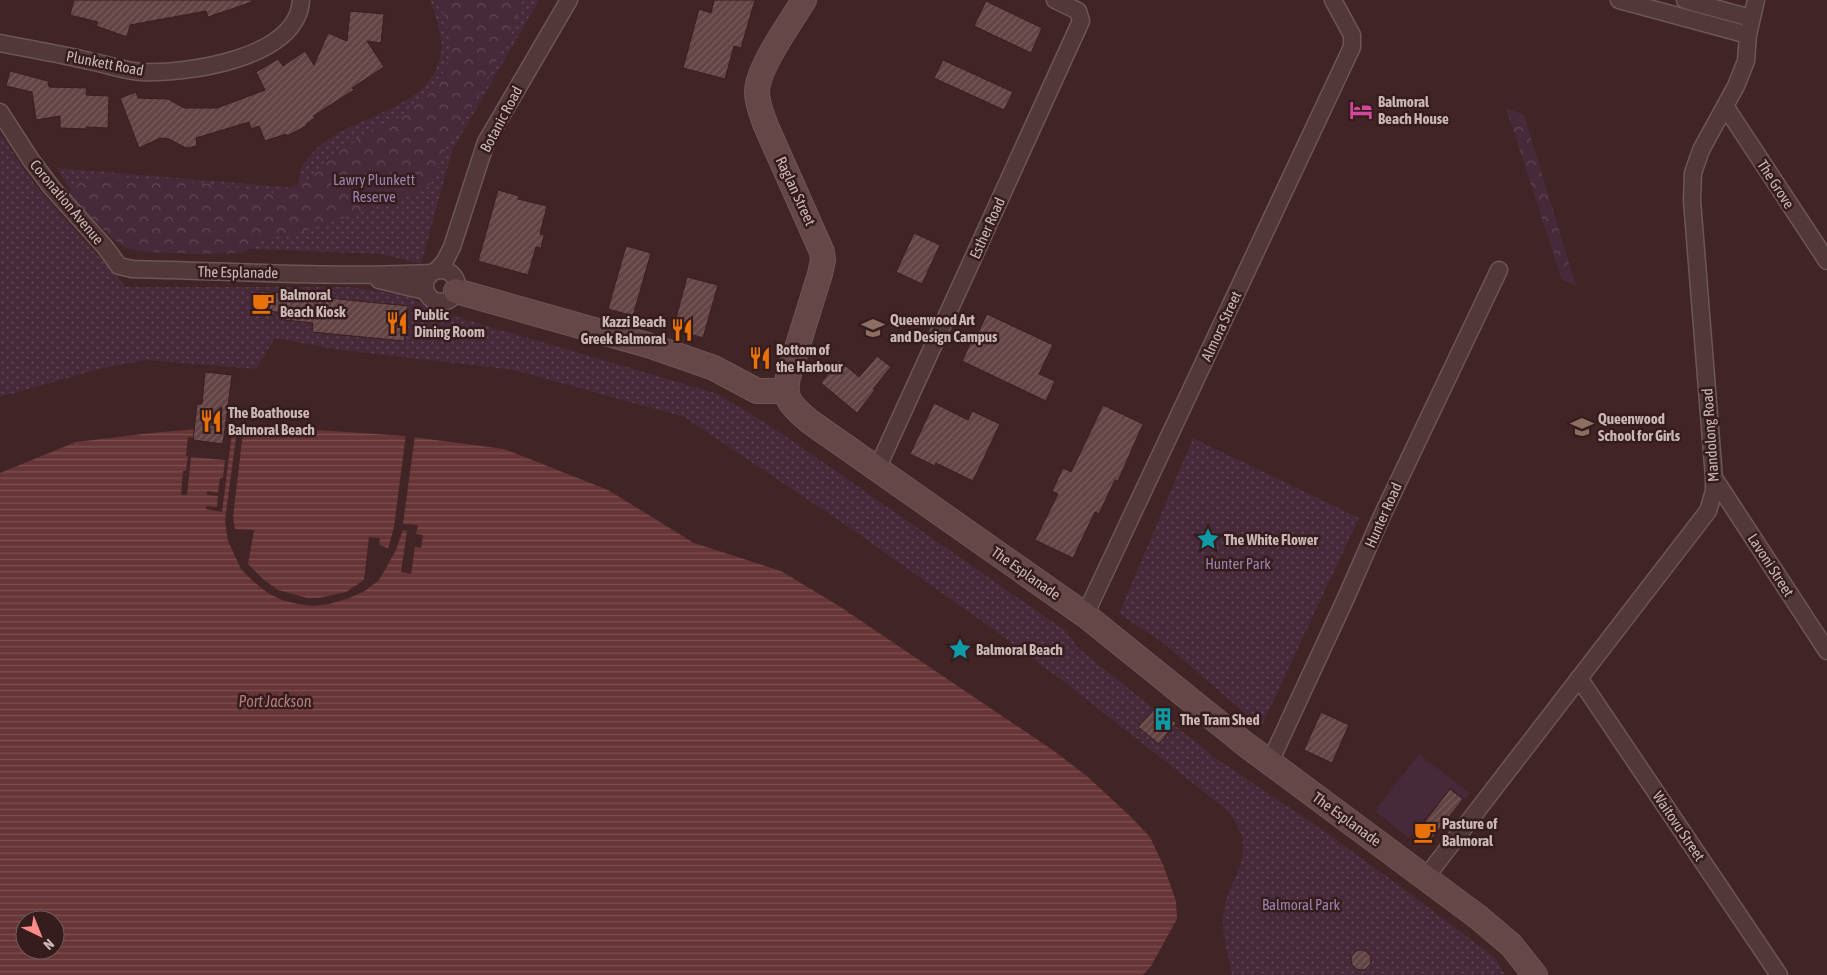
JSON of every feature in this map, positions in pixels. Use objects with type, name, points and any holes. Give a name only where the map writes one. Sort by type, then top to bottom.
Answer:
[{"type":"street","name":"Plunkett Road","points":[[0,43],[140,72],[179,71],[222,63],[254,52],[283,36],[296,19],[301,0]]},
{"type":"street","name":"Botanic Road","points":[[425,291],[425,281],[444,277],[445,261],[452,247],[486,142],[569,0]]},
{"type":"street","name":"Raglan Street","points":[[785,391],[823,260],[822,252],[766,126],[758,104],[757,94],[760,75],[804,0]]},
{"type":"street","name":"Esther Road","points":[[877,469],[1081,21],[1078,11],[1055,0]]},
{"type":"street","name":"Almora Street","points":[[1086,616],[1352,46],[1352,35],[1332,0]]},
{"type":"street","points":[[1618,0],[1748,35]]},
{"type":"street","points":[[1686,0],[1752,18]]},
{"type":"street","name":"Mandolong Road","points":[[1426,877],[1708,511],[1714,491],[1714,478],[1692,200],[1693,173],[1701,150],[1736,86],[1746,61],[1748,35],[1756,0]]},
{"type":"street","name":"The Grove","points":[[1725,106],[1827,261]]},
{"type":"street","name":"Coronation Avenue","points":[[0,112],[52,188],[120,266]]},
{"type":"street","name":"The Esplanade","points":[[120,266],[132,268],[444,277],[714,368],[757,391],[785,391],[787,398],[809,421],[1086,616],[1144,661],[1212,718],[1478,917],[1511,945],[1535,975]]},
{"type":"street","name":"Hunter Road","points":[[1270,762],[1381,518],[1499,270]]},
{"type":"street","name":"The Esplanade","points":[[357,274],[425,291],[431,300],[441,303],[450,299],[444,277]]},
{"type":"street","name":"Lavoni Street","points":[[1714,478],[1827,651]]},
{"type":"street","name":"Waitovu Street","points":[[1579,678],[1779,975]]},
{"type":"green space","name":"Lawry Plunkett Reserve","points":[[430,0],[539,0],[452,151],[421,264],[381,254],[147,245],[111,230],[66,184],[57,168],[297,188],[300,172],[313,152],[332,137],[399,105],[418,92],[433,75],[441,52],[441,39]]},
{"type":"green space","name":"Lawry Plunkett Reserve","points":[[437,0],[523,0],[512,32],[473,105],[445,149],[432,183],[409,196],[299,233],[265,239],[242,253],[197,254],[146,252],[125,248],[67,194],[84,180],[103,176],[211,184],[275,193],[308,180],[328,158],[376,127],[400,117],[436,88],[452,52],[445,16]]},
{"type":"green space","points":[[1506,108],[1524,115],[1576,286],[1562,280]]},
{"type":"green space","name":"Balmoral Park","points":[[0,134],[35,185],[126,287],[350,287],[408,296],[433,310],[718,394],[784,435],[1067,632],[1078,648],[1214,757],[1324,831],[1412,895],[1494,957],[1505,975],[1232,975],[1223,922],[1229,892],[1243,855],[1243,842],[1238,828],[1228,811],[1071,687],[983,622],[853,530],[684,417],[514,370],[334,349],[275,338],[256,369],[146,360],[103,368],[0,397]]},
{"type":"green space","name":"Hunter Park","points":[[1193,438],[1359,518],[1261,727],[1161,641],[1119,614]]},
{"type":"green space","points":[[1419,754],[1470,793],[1465,799],[1450,788],[1409,838],[1375,811]]},
{"type":"water","name":"Port Jackson","points":[[244,425],[405,436],[504,449],[608,490],[694,543],[781,571],[839,606],[1054,751],[1088,777],[1150,837],[1164,867],[1176,901],[1177,919],[1151,966],[1143,975],[0,975],[0,473],[76,442]]},
{"type":"pier","points":[[238,423],[244,423],[233,517],[235,529],[254,530],[248,564],[264,580],[278,590],[307,598],[319,598],[346,592],[364,580],[369,537],[380,538],[379,544],[388,549],[394,527],[406,434],[415,435],[403,524],[418,525],[416,534],[423,535],[421,548],[415,547],[411,574],[401,572],[407,531],[403,530],[395,552],[379,580],[363,592],[349,598],[314,606],[298,604],[282,600],[268,593],[254,582],[241,569],[228,541],[225,520]]},
{"type":"pier","points":[[226,424],[233,424],[222,512],[206,509],[206,506],[217,507],[218,496],[207,495],[207,491],[218,493],[220,478],[223,478],[225,460],[191,457],[187,495],[181,495],[183,471],[186,471],[188,456],[186,456],[188,437],[193,438],[193,440],[223,444]]},
{"type":"building","points":[[74,0],[252,0],[252,2],[208,17],[206,11],[130,25],[127,37],[96,26],[98,22],[70,15]]},
{"type":"building","points":[[714,0],[755,0],[741,48],[734,46],[725,79],[683,68],[699,9],[711,13]]},
{"type":"building","points":[[986,1],[1042,28],[1031,53],[974,26]]},
{"type":"building","points":[[350,11],[384,14],[381,43],[367,41],[384,67],[352,88],[354,90],[313,116],[315,118],[306,126],[287,136],[286,134],[265,141],[259,126],[251,129],[249,122],[196,138],[197,146],[186,148],[169,139],[160,138],[139,148],[120,98],[136,92],[138,98],[168,99],[184,108],[217,108],[265,90],[256,72],[278,59],[283,66],[305,51],[314,65],[328,33],[347,41]]},
{"type":"building","points":[[943,60],[1013,92],[1004,110],[934,78]]},
{"type":"building","points":[[10,71],[48,81],[49,87],[87,88],[86,95],[109,96],[108,128],[60,128],[60,116],[36,120],[32,92],[6,86]]},
{"type":"building","points":[[498,190],[519,196],[518,199],[547,206],[540,234],[544,235],[541,248],[536,247],[528,275],[478,261]]},
{"type":"building","points":[[914,233],[940,245],[922,284],[896,272]]},
{"type":"building","points":[[626,246],[651,253],[633,316],[608,309]]},
{"type":"building","points":[[687,277],[718,285],[703,338],[673,329]]},
{"type":"building","points":[[260,291],[408,306],[404,341],[312,332],[313,323],[284,320],[285,313],[258,310]]},
{"type":"building","points":[[987,314],[1053,345],[1039,374],[1055,381],[1046,401],[962,361]]},
{"type":"building","points":[[877,356],[891,367],[857,413],[821,383],[839,360],[859,377]]},
{"type":"building","name":"The Boathouse Balmoral Beach","points":[[205,372],[232,375],[223,444],[193,440],[197,404],[202,404]]},
{"type":"building","points":[[934,403],[968,420],[972,411],[1000,424],[973,481],[936,463],[935,466],[910,454]]},
{"type":"building","points":[[1103,405],[1143,424],[1118,481],[1115,480],[1099,514],[1095,512],[1073,558],[1035,540],[1058,494],[1052,491],[1063,468],[1071,472]]},
{"type":"building","points":[[1156,707],[1176,723],[1159,744],[1138,727]]},
{"type":"building","points":[[1321,712],[1349,725],[1332,763],[1304,750]]},
{"type":"building","points":[[1450,789],[1463,799],[1428,844],[1421,845],[1412,838]]},
{"type":"building","points":[[1361,950],[1368,953],[1371,960],[1368,967],[1361,970],[1354,967],[1351,960],[1354,953]]},
{"type":"place","name":"Balmoral Beach House","points":[[1361,110]]},
{"type":"place","name":"Balmoral Beach Kiosk","points":[[263,303]]},
{"type":"place","name":"Public Dining Room","points":[[397,323]]},
{"type":"place","name":"Queenwood Art and Design Campus","points":[[873,328]]},
{"type":"place","name":"Kazzi Beach Greek Balmoral","points":[[682,330]]},
{"type":"place","name":"Bottom of the Harbour","points":[[760,358]]},
{"type":"place","name":"The Boathouse Balmoral Beach","points":[[211,421]]},
{"type":"place","name":"Queenwood School for Girls","points":[[1582,427]]},
{"type":"place","name":"The White Flower","points":[[1208,539]]},
{"type":"place","name":"Balmoral Beach","points":[[960,649]]},
{"type":"place","name":"The Tram Shed","points":[[1163,719]]},
{"type":"place","name":"Pasture of Balmoral","points":[[1425,832]]}]
